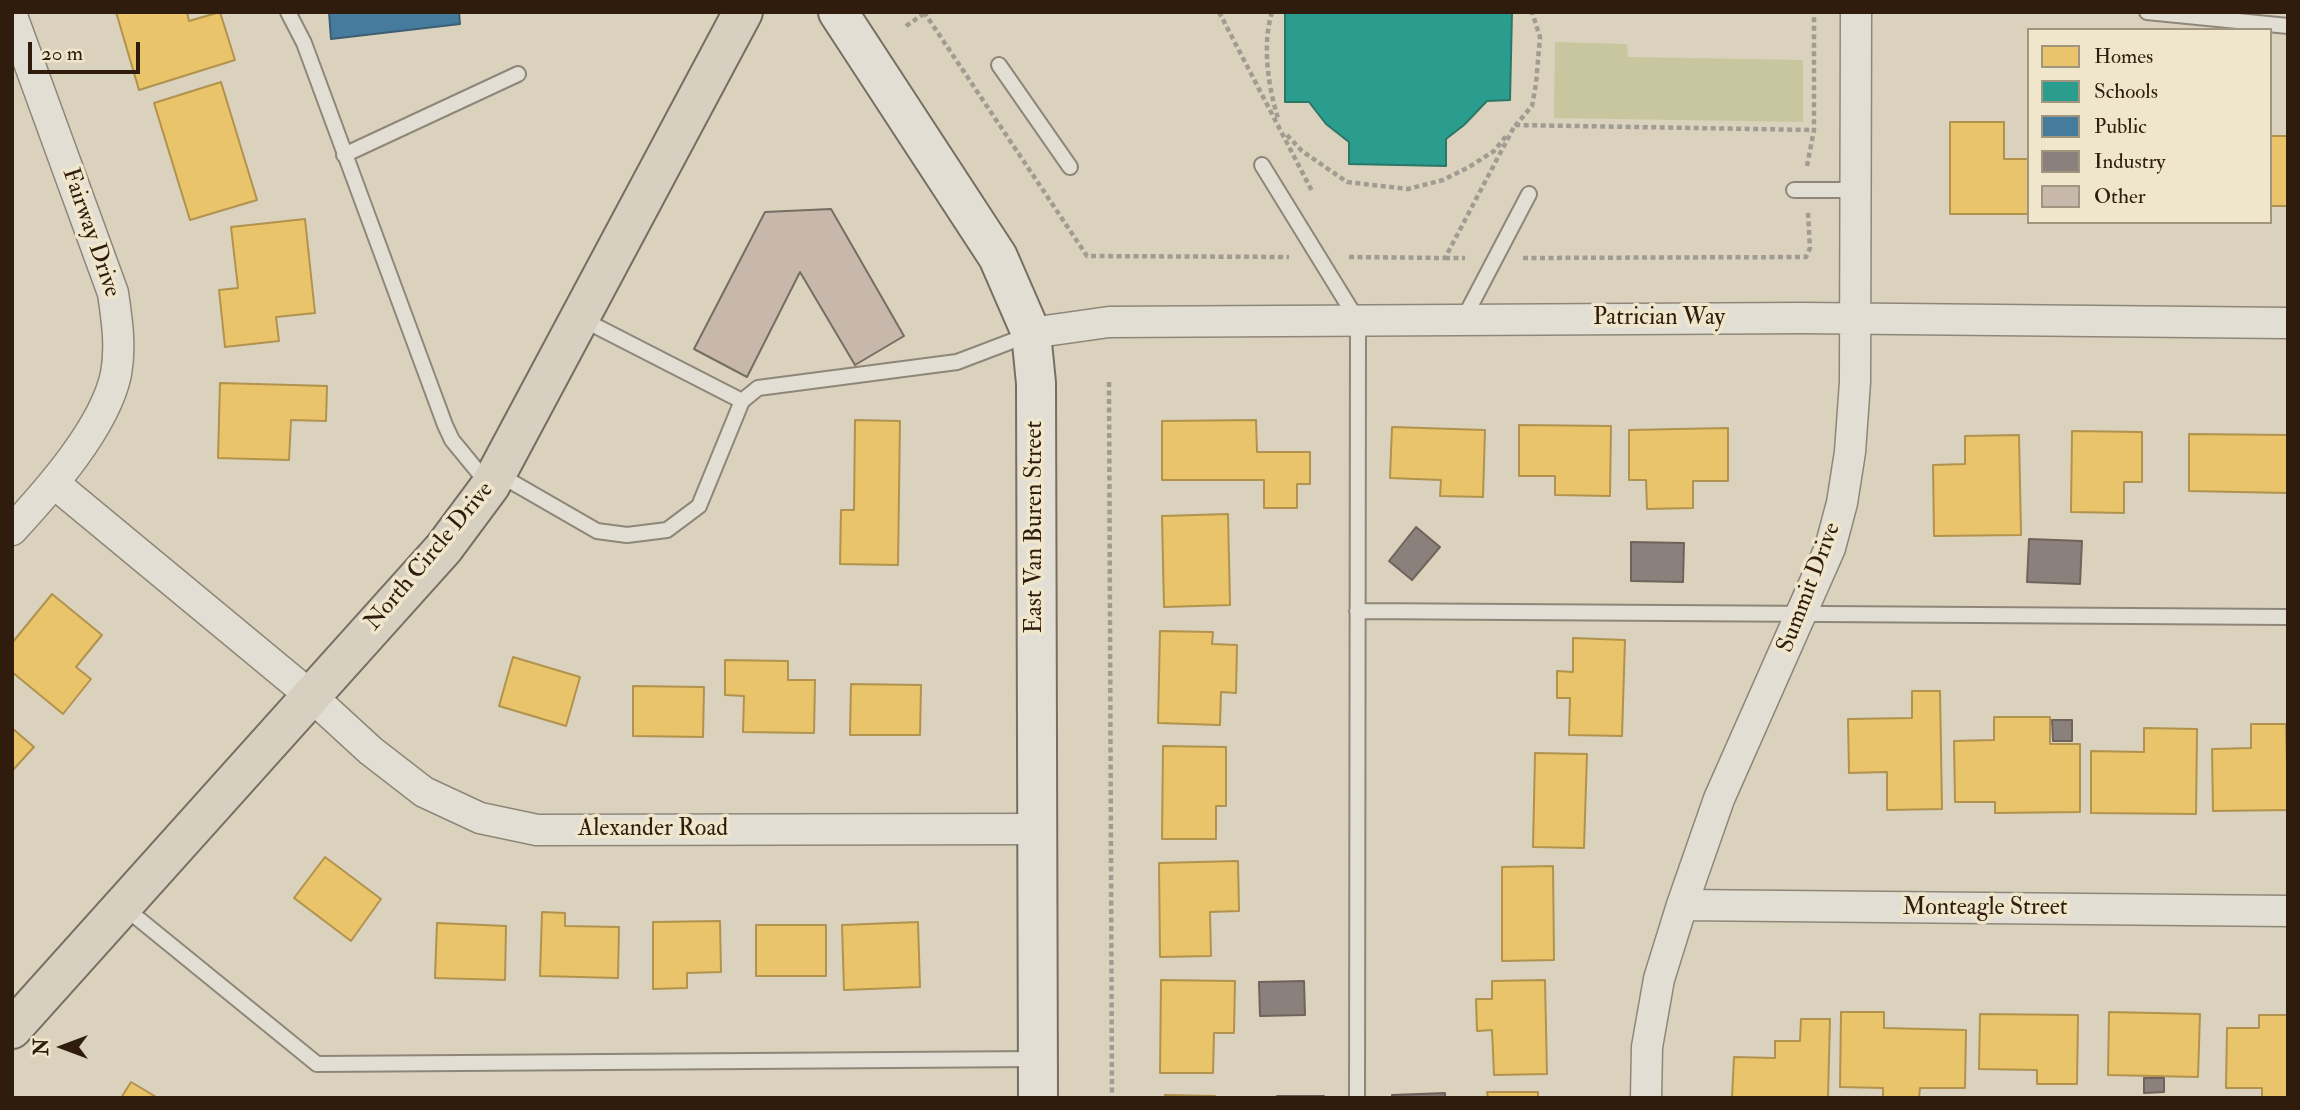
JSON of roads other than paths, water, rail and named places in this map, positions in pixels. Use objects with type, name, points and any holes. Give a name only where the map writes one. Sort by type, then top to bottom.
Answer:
[{"type":"main road","name":"North Circle Drive","points":[[12,1029],[444,548],[494,480],[743,12]]},
{"type":"street","name":"East Van Buren Street","points":[[838,12],[998,257],[1031,333],[1037,383],[1038,1098]]},
{"type":"street","name":"Summit Drive","points":[[1646,1098],[1647,1047],[1658,979],[1682,905],[1719,799],[1830,548],[1842,503],[1850,452],[1854,397],[1856,12]]},
{"type":"street","name":"Fairway Drive","points":[[12,16],[113,293],[120,337],[116,374],[105,408],[55,484],[12,530]]},
{"type":"street","name":"Patrician Way","points":[[1031,333],[1109,322],[1856,318],[2288,323]]},
{"type":"street","points":[[55,484],[311,696]]},
{"type":"street","name":"Alexander Road","points":[[311,696],[372,751],[424,792],[480,818],[537,830],[1037,829]]},
{"type":"street","name":"Monteagle Street","points":[[1682,905],[2288,911]]},
{"type":"lane","points":[[288,12],[304,43],[452,440],[494,480],[597,531],[627,535],[667,530],[699,506],[742,401],[758,388],[957,362],[1031,333]]},
{"type":"lane","points":[[2147,12],[2288,26]]},
{"type":"lane","points":[[999,65],[1070,167]]},
{"type":"lane","points":[[344,155],[518,74]]},
{"type":"lane","points":[[1262,164],[1358,321],[1357,1098]]},
{"type":"lane","points":[[1801,190],[1856,190]]},
{"type":"lane","points":[[1463,320],[1528,194]]},
{"type":"lane","points":[[579,318],[742,401]]},
{"type":"lane","points":[[1357,611],[2288,617]]},
{"type":"lane","points":[[123,906],[317,1064],[1038,1059]]}]
